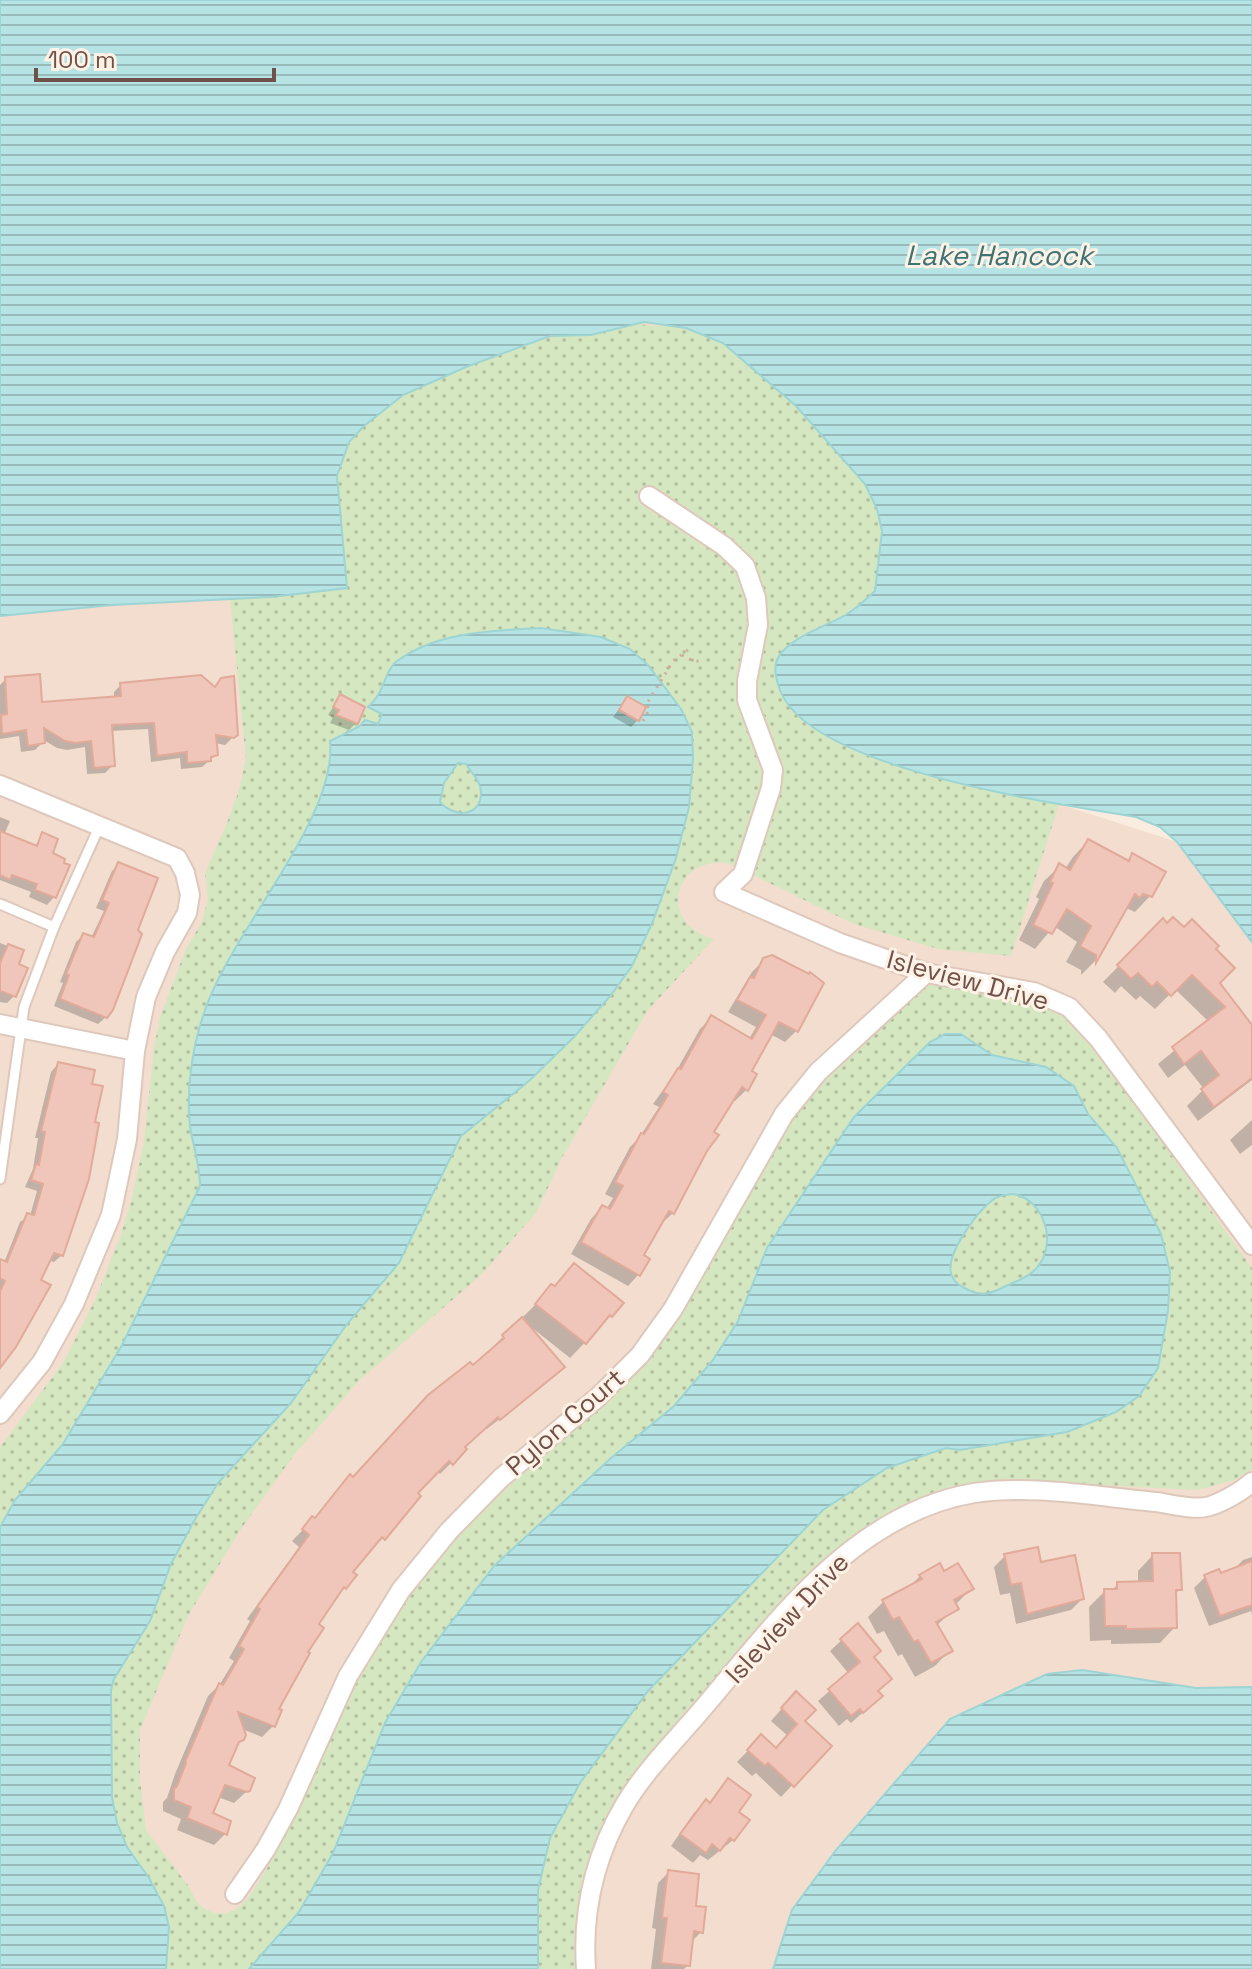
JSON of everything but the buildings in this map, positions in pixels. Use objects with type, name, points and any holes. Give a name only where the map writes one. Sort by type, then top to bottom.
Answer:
[{"type":"street","name":"Isleview Drive","points":[[649,496],[724,546],[745,566],[756,598],[758,625],[747,681],[747,700],[773,770],[771,788],[743,874],[724,892],[840,943],[926,973],[1034,992],[1069,1007],[1098,1038],[1252,1245]]},
{"type":"street","points":[[0,785],[177,858],[185,873],[190,895],[187,913],[165,952],[146,997],[135,1051],[127,1139],[111,1215],[74,1304],[42,1362],[0,1414]]},
{"type":"street","name":"Pylon Court","points":[[235,1894],[266,1849],[288,1809],[348,1676],[401,1590],[449,1531],[501,1478],[598,1397],[640,1355],[673,1309],[784,1114],[818,1072],[926,973]]},
{"type":"street","points":[[0,1024],[135,1051]]},
{"type":"street","name":"Isleview Drive","points":[[586,1969],[586,1932],[594,1875],[624,1807],[641,1781],[750,1653],[854,1547],[891,1523],[931,1506],[975,1493],[1040,1491],[1208,1507],[1252,1482]]},
{"type":"lane","points":[[0,1179],[24,1007],[54,927],[100,825]]},
{"type":"lane","points":[[0,904],[54,927]]},
{"type":"path","points":[[643,721],[650,708],[646,705],[663,676],[673,661],[689,649]]},
{"type":"path","points":[[682,655],[693,661],[701,661]]},
{"type":"shaded area","points":[[644,322],[686,328],[934,777],[1059,804],[1177,842],[1252,942],[1252,1687],[1196,1688],[1081,1670],[1047,1674],[773,1969],[0,1969],[0,616],[112,605],[271,597],[550,336]]},
{"type":"green space","points":[[635,324],[686,328],[723,343],[796,406],[865,484],[877,509],[882,531],[875,591],[849,613],[793,642],[807,725],[861,753],[934,777],[1059,804],[1011,956],[938,949],[854,924],[728,863],[709,864],[695,870],[684,880],[679,893],[679,907],[684,920],[696,931],[714,939],[648,1010],[563,1156],[536,1213],[481,1275],[359,1381],[294,1455],[241,1529],[188,1616],[140,1730],[140,1780],[146,1830],[194,1897],[207,1910],[230,1912],[246,1900],[289,1828],[350,1690],[388,1625],[417,1584],[448,1546],[483,1511],[614,1394],[651,1356],[691,1297],[759,1172],[797,1112],[843,1059],[930,981],[1058,1006],[1098,1052],[1252,1268],[1252,1469],[1235,1480],[1198,1490],[1036,1482],[886,1518],[856,1536],[803,1587],[688,1715],[586,1878],[579,1909],[577,1969],[0,1969],[0,1447],[63,1363],[95,1300],[131,1202],[144,1142],[160,1017],[186,949],[202,922],[208,898],[205,873],[239,790],[246,759],[230,599],[302,593],[341,523],[337,476],[349,442],[403,395],[466,367],[550,336],[591,335]]},
{"type":"water","name":"Lake Hancock","points":[[0,0],[1252,0],[1252,942],[1177,842],[1160,827],[1136,817],[1052,803],[940,778],[885,761],[837,741],[800,718],[780,690],[775,671],[777,660],[789,645],[847,614],[875,591],[882,531],[877,509],[865,484],[796,406],[723,343],[686,328],[644,322],[591,335],[550,336],[466,367],[403,395],[349,442],[337,476],[347,588],[271,597],[112,605],[0,616]]},
{"type":"water","points":[[541,628],[601,637],[630,649],[648,665],[681,709],[692,732],[689,807],[676,858],[653,921],[632,966],[574,1037],[529,1081],[461,1136],[399,1263],[347,1324],[291,1403],[218,1483],[171,1564],[150,1621],[114,1679],[111,1690],[112,1797],[117,1823],[127,1847],[164,1906],[169,1927],[166,1969],[0,1969],[0,1527],[15,1500],[63,1444],[122,1345],[200,1186],[189,1099],[193,1056],[203,1016],[216,984],[300,841],[317,806],[328,772],[330,741],[360,726],[365,720],[378,724],[382,714],[368,707],[378,695],[393,665],[413,651],[448,638]],"holes":[[[458,763],[466,764],[481,792],[477,806],[460,813],[440,802],[444,783]]]},
{"type":"water","points":[[945,1034],[961,1034],[992,1055],[1046,1067],[1074,1086],[1088,1114],[1117,1148],[1161,1234],[1170,1272],[1168,1311],[1158,1368],[1139,1396],[1116,1412],[1067,1432],[960,1450],[946,1448],[887,1468],[823,1510],[648,1691],[580,1783],[550,1838],[538,1890],[538,1969],[249,1969],[299,1912],[333,1853],[385,1723],[421,1662],[494,1566],[611,1458],[674,1406],[713,1360],[738,1321],[767,1248],[854,1117],[930,1042]],"holes":[[[1013,1194],[1032,1203],[1044,1220],[1047,1242],[1038,1267],[1026,1277],[989,1293],[976,1293],[960,1285],[953,1279],[950,1268],[956,1247],[969,1226],[995,1198]]]},
{"type":"water","points":[[1082,1670],[1196,1688],[1252,1687],[1252,1969],[773,1969],[792,1910],[836,1850],[950,1719],[1047,1674]]}]
